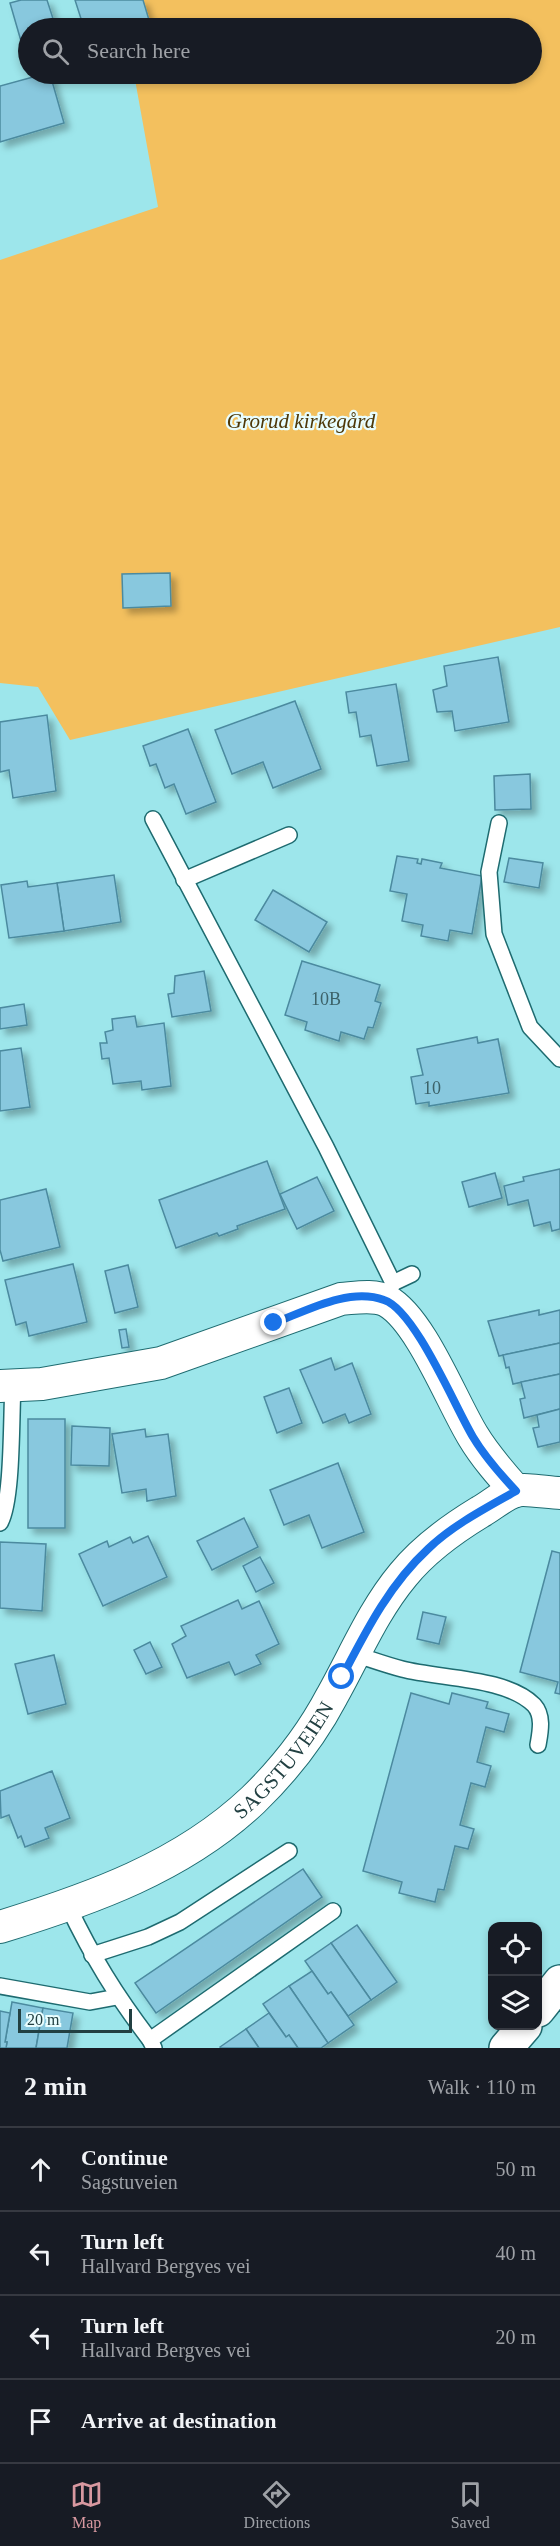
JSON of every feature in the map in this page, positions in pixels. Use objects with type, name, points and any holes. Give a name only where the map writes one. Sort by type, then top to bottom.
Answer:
[{"type":"street","points":[[6,1386],[42,1384],[161,1363],[341,1299],[389,1292],[399,1311],[418,1335],[473,1437],[494,1466],[516,1491],[560,1493]]},
{"type":"street","name":"SAGSTUVEIEN","points":[[0,1927],[68,1906],[130,1882],[182,1854],[222,1826],[253,1800],[306,1737],[331,1698],[378,1611],[397,1583],[429,1547],[461,1524],[516,1491]]},
{"type":"street","points":[[542,2004],[560,1982]]},
{"type":"street","points":[[506,2048],[521,2030]]},
{"type":"lane","points":[[153,819],[326,1147],[389,1292],[412,1274]]},
{"type":"lane","points":[[499,823],[489,872],[494,934],[530,1027],[560,1059]]},
{"type":"lane","points":[[184,880],[289,835]]},
{"type":"lane","points":[[0,1523],[4,1517],[7,1496],[6,1386]]},
{"type":"lane","points":[[354,1654],[402,1669],[488,1684],[516,1693],[535,1706],[540,1717],[541,1730],[538,1745]]},
{"type":"lane","points":[[92,1955],[148,1938],[180,1922],[289,1851]]},
{"type":"lane","points":[[68,1906],[92,1955],[117,1997],[152,2044],[333,1911]]},
{"type":"lane","points":[[0,1986],[90,2002],[117,1997]]},
{"type":"green space","name":"Grorud kirkegård","points":[[120,0],[560,0],[560,627],[70,740],[38,687],[0,683],[0,260],[158,207],[136,84],[542,84],[542,18],[123,18]]},
{"type":"building","points":[[21,0],[47,0],[53,18],[18,18],[18,31],[10,3]]},
{"type":"building","points":[[75,0],[143,0],[148,18],[81,18]]},
{"type":"building","points":[[18,81],[18,84],[53,84],[64,123],[0,142],[0,86]]},
{"type":"building","points":[[170,573],[171,606],[123,608],[122,574]]},
{"type":"building","points":[[498,657],[509,722],[455,731],[452,711],[437,712],[433,690],[447,686],[444,666]]},
{"type":"building","points":[[396,684],[409,761],[377,766],[371,735],[360,737],[356,712],[349,713],[346,692]]},
{"type":"building","points":[[295,701],[321,769],[273,788],[263,762],[232,774],[215,730]]},
{"type":"building","points":[[47,715],[56,791],[13,798],[9,770],[0,772],[0,722]]},
{"type":"building","points":[[188,729],[216,802],[186,814],[174,784],[165,788],[156,764],[150,766],[143,746]]},
{"type":"building","points":[[530,774],[531,809],[495,810],[494,776]]},
{"type":"building","points":[[397,856],[418,859],[417,863],[421,864],[422,859],[442,863],[440,868],[482,876],[472,934],[450,930],[448,941],[421,936],[423,925],[402,921],[407,894],[390,891]]},
{"type":"building","points":[[509,858],[543,863],[539,888],[504,882]]},
{"type":"building","points":[[114,875],[121,922],[64,931],[57,883]]},
{"type":"building","points":[[27,881],[28,887],[57,883],[64,931],[9,938],[1,885]]},
{"type":"building","points":[[273,890],[327,922],[309,952],[255,920]]},
{"type":"building","points":[[302,961],[380,985],[375,1001],[381,1003],[373,1028],[368,1027],[364,1039],[341,1032],[339,1041],[305,1030],[307,1022],[285,1015]]},
{"type":"building","points":[[204,971],[211,1011],[172,1017],[168,994],[174,993],[175,976]]},
{"type":"building","points":[[24,1004],[27,1025],[0,1029],[0,1008]]},
{"type":"building","points":[[135,1016],[137,1027],[164,1023],[171,1086],[142,1090],[141,1081],[113,1084],[109,1058],[102,1059],[100,1043],[107,1043],[105,1032],[113,1030],[112,1019]]},
{"type":"building","points":[[477,1037],[478,1043],[498,1039],[509,1093],[429,1106],[429,1102],[416,1104],[411,1077],[423,1075],[417,1049]]},
{"type":"building","points":[[21,1048],[30,1107],[0,1111],[0,1051]]},
{"type":"building","points":[[267,1161],[285,1209],[237,1226],[238,1229],[219,1236],[217,1233],[176,1248],[159,1200]]},
{"type":"building","points":[[560,1169],[560,1229],[552,1231],[550,1222],[534,1226],[528,1200],[508,1205],[504,1186],[524,1181],[523,1177]]},
{"type":"building","points":[[495,1173],[502,1198],[469,1207],[462,1182]]},
{"type":"building","points":[[317,1177],[334,1211],[297,1229],[280,1194]]},
{"type":"building","points":[[46,1189],[60,1247],[3,1261],[0,1250],[0,1200]]},
{"type":"building","points":[[73,1264],[87,1322],[29,1336],[26,1322],[16,1325],[5,1280]]},
{"type":"building","points":[[128,1265],[138,1307],[115,1313],[105,1271]]},
{"type":"building","points":[[539,1310],[539,1315],[560,1310],[560,1343],[499,1356],[488,1321]]},
{"type":"building","points":[[126,1329],[129,1347],[122,1348],[119,1330]]},
{"type":"building","points":[[560,1343],[560,1374],[513,1384],[503,1355]]},
{"type":"building","points":[[331,1358],[335,1370],[352,1363],[371,1414],[349,1423],[345,1414],[323,1423],[300,1370]]},
{"type":"building","points":[[560,1374],[560,1409],[524,1418],[520,1399],[525,1398],[521,1382]]},
{"type":"building","points":[[289,1388],[302,1423],[277,1433],[264,1397]]},
{"type":"building","points":[[560,1409],[560,1442],[538,1447],[533,1428],[539,1427],[537,1415]]},
{"type":"building","points":[[28,1419],[65,1419],[65,1528],[28,1528]]},
{"type":"building","points":[[72,1426],[110,1428],[109,1466],[71,1465]]},
{"type":"building","points":[[145,1429],[146,1437],[168,1434],[176,1496],[147,1501],[146,1489],[122,1493],[112,1434]]},
{"type":"building","points":[[338,1463],[364,1532],[322,1548],[309,1515],[284,1525],[270,1490]]},
{"type":"building","points":[[244,1518],[258,1547],[212,1570],[197,1541]]},
{"type":"building","points":[[148,1536],[167,1577],[103,1606],[79,1554],[107,1541],[109,1547],[130,1537],[133,1543]]},
{"type":"building","points":[[0,1542],[46,1544],[42,1611],[0,1608]]},
{"type":"building","points":[[552,1551],[560,1553],[560,1694],[555,1693],[558,1682],[520,1672]]},
{"type":"building","points":[[260,1557],[274,1583],[256,1592],[243,1566]]},
{"type":"building","points":[[238,1600],[242,1609],[259,1601],[279,1644],[256,1655],[261,1664],[235,1675],[229,1662],[187,1678],[172,1644],[186,1636],[181,1626]]},
{"type":"building","points":[[423,1612],[446,1617],[439,1644],[417,1639]]},
{"type":"building","points":[[150,1642],[162,1667],[146,1674],[134,1650]]},
{"type":"building","points":[[54,1655],[66,1704],[28,1714],[15,1664]]},
{"type":"building","points":[[411,1693],[449,1704],[452,1693],[488,1702],[486,1708],[509,1714],[504,1732],[486,1727],[477,1762],[491,1766],[485,1787],[471,1783],[460,1825],[474,1829],[468,1849],[455,1846],[444,1890],[438,1889],[435,1902],[399,1893],[402,1882],[363,1871]]},
{"type":"building","points":[[52,1771],[70,1818],[45,1828],[49,1838],[25,1847],[21,1836],[18,1838],[9,1815],[1,1818],[0,1791]]},
{"type":"building","points":[[303,1869],[322,1897],[156,2013],[135,1983]]},
{"type":"building","points":[[357,1925],[397,1982],[371,2000],[331,1943]]},
{"type":"building","points":[[331,1943],[371,2000],[348,2016],[331,1992],[328,1994],[305,1961]]},
{"type":"building","points":[[312,1971],[328,1994],[331,1992],[354,2025],[328,2043],[289,1986]]},
{"type":"building","points":[[289,1986],[328,2043],[321,2048],[298,2048],[289,2035],[286,2037],[263,2004]]},
{"type":"building","points":[[12,2002],[43,2008],[36,2048],[6,2048]]},
{"type":"building","points":[[43,2008],[73,2013],[67,2048],[36,2048]]},
{"type":"building","points":[[0,2011],[10,2013],[6,2048],[0,2048]]},
{"type":"building","points":[[269,2013],[286,2037],[289,2035],[298,2048],[259,2048],[246,2029]]},
{"type":"building","points":[[246,2029],[259,2048],[220,2047]]},
{"type":"route","points":[[274,1323],[341,1299],[364,1297],[385,1300],[399,1311],[418,1335],[473,1437],[516,1491],[461,1524],[429,1547],[403,1574],[378,1611],[342,1677]]}]
